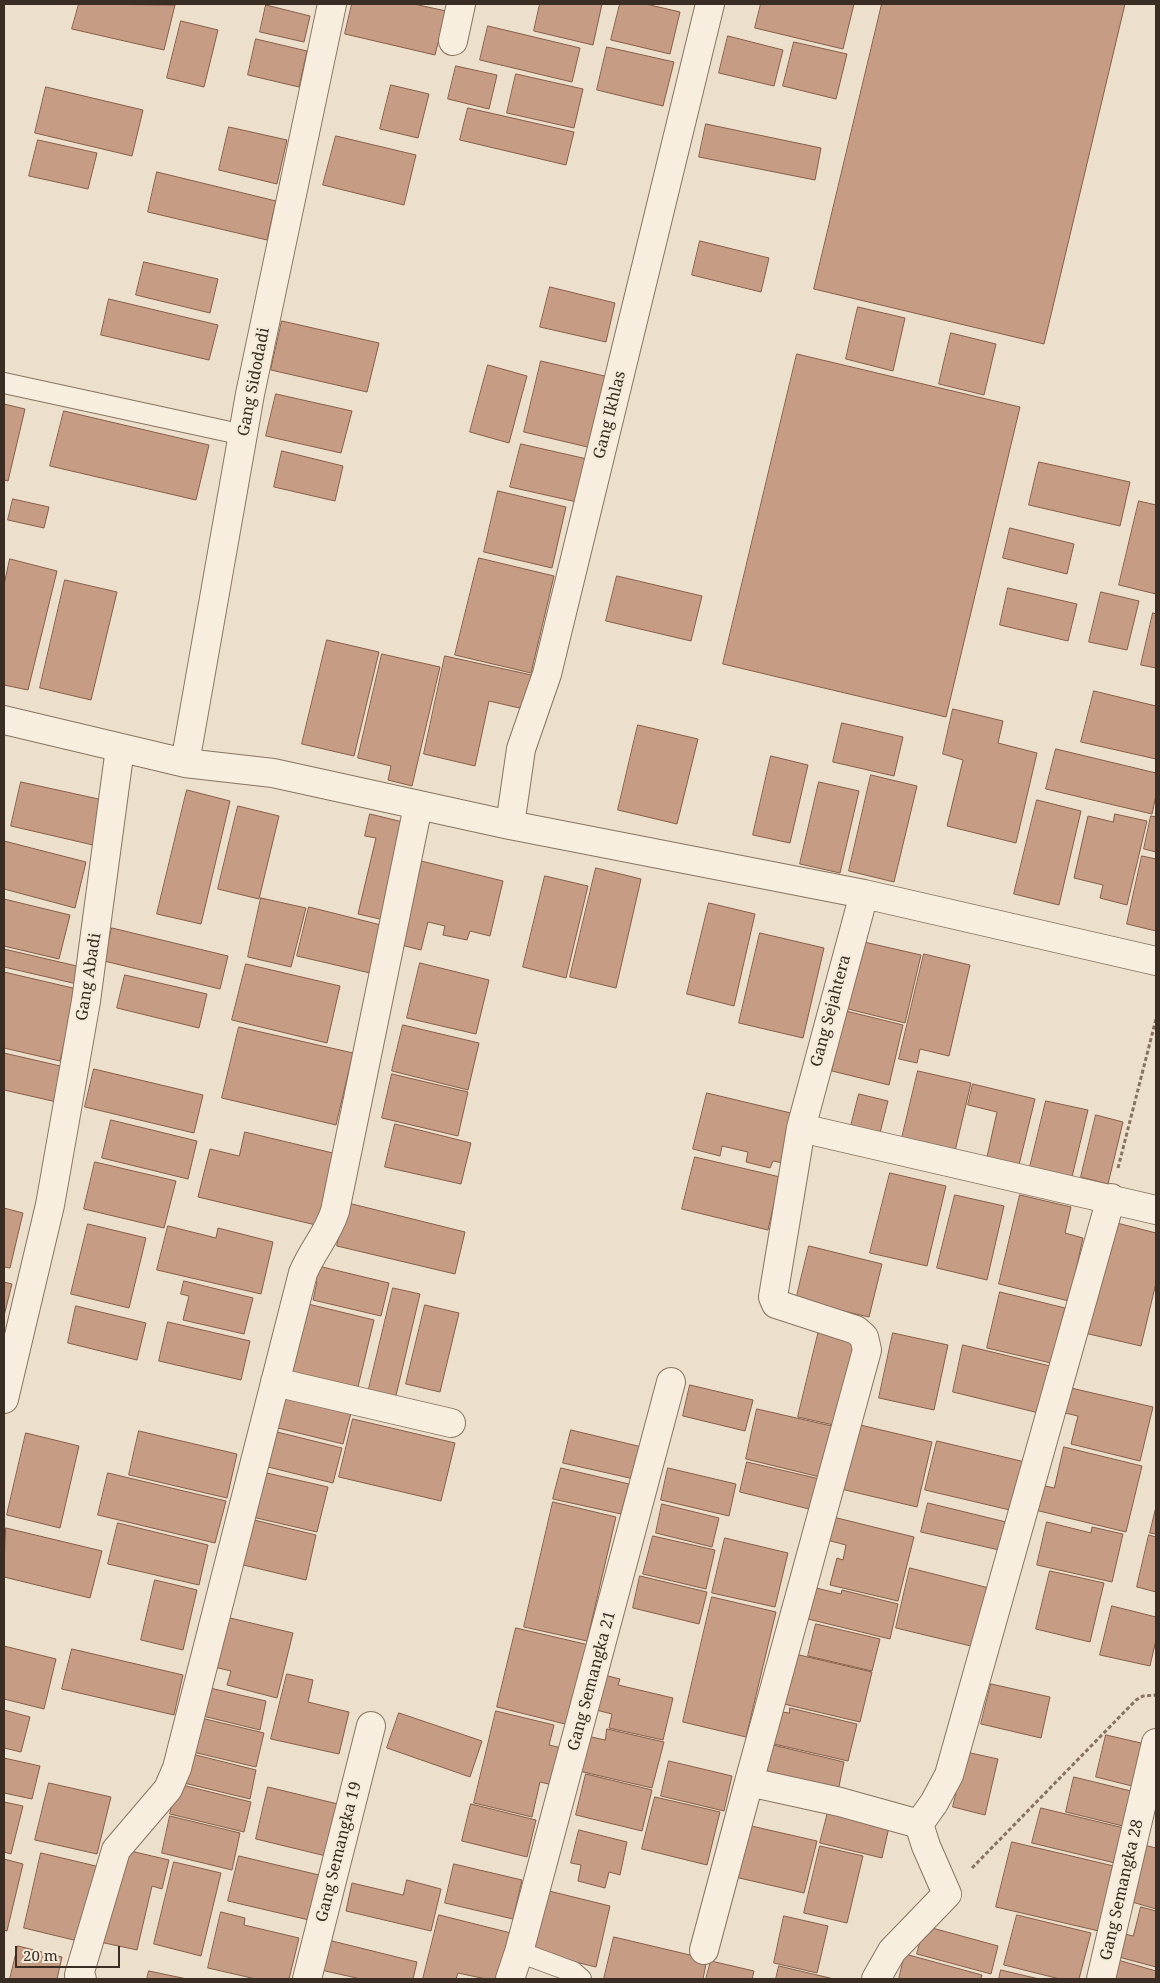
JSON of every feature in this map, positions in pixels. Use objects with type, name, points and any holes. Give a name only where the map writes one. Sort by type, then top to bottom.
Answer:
[{"type":"street","name":"Gang Sidodadi","points":[[185,763],[250,394],[332,4]]},
{"type":"street","points":[[453,42],[461,4]]},
{"type":"street","name":"Gang Ikhlas","points":[[510,825],[521,748],[547,674],[710,4]]},
{"type":"street","points":[[4,720],[185,763],[273,774],[510,825],[864,894],[1156,961]]},
{"type":"street","name":"Gang Abadi","points":[[4,1399],[50,1205],[86,1001],[120,748]]},
{"type":"street","points":[[80,1978],[116,1850],[168,1789],[177,1768],[303,1273],[308,1260],[331,1224],[335,1211],[418,806]]},
{"type":"street","name":"Gang Sejahtera","points":[[750,1782],[867,1350],[864,1337],[856,1330],[776,1304],[773,1300],[800,1128],[864,894]]},
{"type":"street","points":[[800,1128],[1156,1210]]},
{"type":"street","points":[[876,1979],[892,1952],[944,1886],[922,1835],[934,1804],[949,1775],[1110,1198]]},
{"type":"street","points":[[275,1382],[451,1423]]},
{"type":"street","name":"Gang Semangka 21","points":[[510,1979],[519,1952],[671,1382]]},
{"type":"street","name":"Gang Semangka 19","points":[[307,1979],[371,1726]]},
{"type":"street","name":"Gang Semangka 28","points":[[1101,1979],[1156,1743]]},
{"type":"street","points":[[704,1950],[750,1782],[840,1802],[922,1835]]},
{"type":"lane","points":[[4,383],[244,435]]},
{"type":"lane","points":[[519,1952],[573,1972],[580,1979]]},
{"type":"path","points":[[1110,1198],[1156,1019]]},
{"type":"path","points":[[944,1886],[1136,1700],[1147,1695],[1156,1695]]},
{"type":"building","points":[[79,4],[175,5],[164,50],[72,29]]},
{"type":"building","points":[[352,4],[414,4],[446,11],[435,55],[345,34]]},
{"type":"building","points":[[540,4],[602,4],[593,45],[534,31]]},
{"type":"building","points":[[620,4],[646,4],[680,12],[670,54],[611,40]]},
{"type":"building","points":[[761,4],[854,4],[843,49],[755,28]]},
{"type":"building","points":[[882,4],[1125,4],[1044,344],[814,289]]},
{"type":"building","points":[[266,5],[310,16],[304,42],[260,32]]},
{"type":"building","points":[[181,21],[218,30],[204,87],[167,78]]},
{"type":"building","points":[[488,26],[580,48],[572,82],[480,60]]},
{"type":"building","points":[[728,36],[783,50],[774,86],[719,73]]},
{"type":"building","points":[[256,39],[307,51],[299,87],[248,75]]},
{"type":"building","points":[[794,42],[847,54],[836,99],[783,86]]},
{"type":"building","points":[[607,47],[674,62],[663,106],[597,90]]},
{"type":"building","points":[[456,66],[497,75],[489,109],[448,99]]},
{"type":"building","points":[[516,74],[583,89],[574,128],[507,113]]},
{"type":"building","points":[[391,85],[429,94],[418,138],[380,129]]},
{"type":"building","points":[[46,87],[143,110],[132,156],[35,133]]},
{"type":"building","points":[[468,108],[574,132],[566,165],[460,140]]},
{"type":"building","points":[[706,124],[821,148],[815,180],[699,157]]},
{"type":"building","points":[[229,127],[287,140],[277,184],[219,170]]},
{"type":"building","points":[[336,136],[416,155],[404,205],[323,185]]},
{"type":"building","points":[[38,140],[97,153],[88,189],[29,176]]},
{"type":"building","points":[[157,172],[276,201],[267,240],[148,212]]},
{"type":"building","points":[[700,241],[769,258],[761,292],[692,275]]},
{"type":"building","points":[[144,262],[218,279],[210,313],[136,295]]},
{"type":"building","points":[[550,287],[615,303],[606,342],[540,327]]},
{"type":"building","points":[[109,299],[218,325],[209,360],[101,335]]},
{"type":"building","points":[[858,307],[905,318],[893,371],[846,359]]},
{"type":"building","points":[[282,321],[379,343],[367,392],[271,370]]},
{"type":"building","points":[[951,333],[996,344],[984,395],[939,384]]},
{"type":"building","points":[[797,354],[1020,407],[946,717],[723,664]]},
{"type":"building","points":[[541,361],[613,378],[596,449],[524,432]]},
{"type":"building","points":[[488,365],[527,376],[509,443],[470,432]]},
{"type":"building","points":[[276,394],[352,411],[341,453],[266,436]]},
{"type":"building","points":[[4,404],[25,409],[8,481],[4,480]]},
{"type":"building","points":[[64,411],[209,445],[196,500],[50,466]]},
{"type":"building","points":[[521,444],[587,459],[577,502],[510,487]]},
{"type":"building","points":[[282,451],[343,466],[335,501],[274,487]]},
{"type":"building","points":[[1039,462],[1130,482],[1120,526],[1029,505]]},
{"type":"building","points":[[498,491],[566,507],[552,568],[484,552]]},
{"type":"building","points":[[13,499],[49,507],[44,528],[8,520]]},
{"type":"building","points":[[1139,501],[1156,505],[1156,594],[1119,585]]},
{"type":"building","points":[[1010,528],[1074,544],[1067,574],[1003,558]]},
{"type":"building","points":[[479,558],[554,576],[531,673],[455,655]]},
{"type":"building","points":[[10,559],[57,571],[28,690],[4,685],[4,585]]},
{"type":"building","points":[[617,576],[702,596],[691,641],[606,621]]},
{"type":"building","points":[[65,580],[117,592],[91,700],[40,688]]},
{"type":"building","points":[[1008,588],[1077,604],[1068,641],[1000,625]]},
{"type":"building","points":[[1101,592],[1139,601],[1127,650],[1089,642]]},
{"type":"building","points":[[1153,613],[1156,614],[1156,668],[1141,665]]},
{"type":"building","points":[[327,640],[379,652],[354,756],[302,744]]},
{"type":"building","points":[[382,654],[440,667],[412,786],[388,780],[391,766],[358,758]]},
{"type":"building","points":[[445,656],[536,676],[528,710],[489,701],[475,766],[424,754]]},
{"type":"building","points":[[1094,691],[1156,706],[1156,759],[1081,742]]},
{"type":"building","points":[[953,709],[1003,721],[998,743],[1037,753],[1016,843],[947,826],[963,760],[943,754]]},
{"type":"building","points":[[842,723],[903,737],[894,776],[833,762]]},
{"type":"building","points":[[638,725],[698,739],[677,824],[618,810]]},
{"type":"building","points":[[1056,749],[1156,773],[1156,795],[1152,814],[1046,789]]},
{"type":"building","points":[[771,756],[808,765],[790,843],[753,835]]},
{"type":"building","points":[[871,775],[917,786],[894,882],[849,871]]},
{"type":"building","points":[[21,782],[103,800],[93,845],[11,826]]},
{"type":"building","points":[[819,782],[859,791],[840,873],[800,864]]},
{"type":"building","points":[[187,790],[230,801],[201,924],[157,914]]},
{"type":"building","points":[[1037,800],[1081,811],[1059,905],[1014,894]]},
{"type":"building","points":[[238,806],[279,816],[259,899],[218,889]]},
{"type":"building","points":[[370,814],[407,823],[384,920],[358,914],[376,838],[365,836]]},
{"type":"building","points":[[1115,814],[1147,821],[1127,905],[1100,898],[1103,885],[1074,878],[1088,816],[1113,822]]},
{"type":"building","points":[[1151,816],[1156,817],[1156,852],[1144,849]]},
{"type":"building","points":[[4,841],[86,862],[75,908],[4,889]]},
{"type":"building","points":[[1142,856],[1156,859],[1156,931],[1127,924]]},
{"type":"building","points":[[413,859],[503,881],[490,936],[470,931],[467,940],[443,935],[445,926],[428,922],[421,950],[393,943]]},
{"type":"building","points":[[596,868],[641,879],[616,988],[570,977]]},
{"type":"building","points":[[545,876],[588,886],[566,978],[523,967]]},
{"type":"building","points":[[261,898],[306,908],[291,967],[248,957]]},
{"type":"building","points":[[4,899],[70,915],[59,959],[4,946]]},
{"type":"building","points":[[709,903],[755,914],[734,1006],[687,994]]},
{"type":"building","points":[[309,907],[381,925],[370,973],[297,956]]},
{"type":"building","points":[[112,928],[228,956],[220,989],[104,961]]},
{"type":"building","points":[[760,933],[824,948],[803,1038],[739,1023]]},
{"type":"building","points":[[864,942],[921,955],[905,1023],[848,1009]]},
{"type":"building","points":[[4,949],[81,967],[77,984],[4,967]]},
{"type":"building","points":[[924,954],[970,965],[949,1056],[920,1049],[917,1063],[899,1059]]},
{"type":"building","points":[[420,963],[489,980],[476,1034],[407,1018]]},
{"type":"building","points":[[246,964],[340,986],[327,1043],[232,1020]]},
{"type":"building","points":[[4,972],[77,989],[60,1061],[4,1048]]},
{"type":"building","points":[[125,975],[207,994],[199,1028],[117,1008]]},
{"type":"building","points":[[846,1011],[903,1025],[889,1085],[832,1071]]},
{"type":"building","points":[[403,1025],[479,1043],[468,1090],[392,1071]]},
{"type":"building","points":[[239,1027],[353,1053],[336,1125],[222,1098]]},
{"type":"building","points":[[4,1053],[69,1068],[61,1103],[4,1090]]},
{"type":"building","points":[[94,1069],[203,1095],[194,1133],[85,1107]]},
{"type":"building","points":[[918,1071],[971,1083],[955,1151],[902,1138]]},
{"type":"building","points":[[392,1074],[468,1092],[458,1136],[382,1118]]},
{"type":"building","points":[[973,1084],[1035,1099],[1019,1165],[987,1157],[997,1112],[968,1105]]},
{"type":"building","points":[[707,1093],[795,1114],[783,1163],[773,1161],[770,1168],[746,1162],[748,1152],[722,1146],[720,1156],[693,1149]]},
{"type":"building","points":[[859,1094],[888,1101],[880,1133],[851,1126]]},
{"type":"building","points":[[1046,1101],[1088,1110],[1072,1177],[1030,1167]]},
{"type":"building","points":[[1096,1115],[1123,1122],[1108,1184],[1081,1177]]},
{"type":"building","points":[[111,1120],[197,1141],[188,1179],[102,1158]]},
{"type":"building","points":[[395,1124],[471,1143],[461,1184],[385,1167]]},
{"type":"building","points":[[245,1132],[337,1154],[320,1226],[198,1197],[210,1149],[239,1156]]},
{"type":"building","points":[[695,1157],[780,1177],[768,1230],[682,1209]]},
{"type":"building","points":[[95,1162],[176,1181],[164,1228],[84,1209]]},
{"type":"building","points":[[890,1173],[946,1186],[927,1266],[870,1253]]},
{"type":"building","points":[[955,1195],[1004,1206],[987,1280],[937,1268]]},
{"type":"building","points":[[1020,1195],[1071,1207],[1065,1233],[1083,1238],[1069,1301],[999,1284]]},
{"type":"building","points":[[348,1203],[465,1232],[455,1274],[337,1246]]},
{"type":"building","points":[[4,1208],[23,1213],[10,1268],[4,1267]]},
{"type":"building","points":[[1113,1222],[1156,1233],[1156,1283],[1141,1346],[1080,1332]]},
{"type":"building","points":[[88,1224],[146,1238],[129,1308],[71,1294]]},
{"type":"building","points":[[168,1226],[216,1238],[218,1228],[273,1242],[261,1294],[157,1270]]},
{"type":"building","points":[[809,1246],[882,1264],[869,1317],[796,1300]]},
{"type":"building","points":[[314,1265],[389,1283],[381,1316],[313,1300],[317,1282],[311,1281]]},
{"type":"building","points":[[184,1281],[253,1298],[244,1334],[183,1320],[189,1296],[181,1294]]},
{"type":"building","points":[[4,1282],[12,1284],[4,1316]]},
{"type":"building","points":[[393,1288],[420,1294],[394,1404],[367,1397]]},
{"type":"building","points":[[1000,1292],[1065,1308],[1051,1363],[987,1348]]},
{"type":"building","points":[[304,1303],[374,1320],[357,1391],[287,1374]]},
{"type":"building","points":[[425,1305],[459,1313],[440,1392],[406,1384]]},
{"type":"building","points":[[76,1306],[146,1323],[137,1360],[68,1343]]},
{"type":"building","points":[[168,1322],[250,1341],[241,1380],[159,1361]]},
{"type":"building","points":[[820,1326],[859,1335],[838,1426],[798,1417]]},
{"type":"building","points":[[893,1333],[948,1345],[934,1410],[879,1398]]},
{"type":"building","points":[[963,1345],[1050,1366],[1039,1413],[953,1392]]},
{"type":"building","points":[[690,1385],[753,1400],[745,1431],[683,1416]]},
{"type":"building","points":[[1071,1388],[1153,1407],[1140,1461],[1071,1444],[1078,1416],[1065,1413]]},
{"type":"building","points":[[286,1393],[352,1409],[343,1444],[278,1428]]},
{"type":"building","points":[[757,1409],[836,1427],[824,1478],[746,1459]]},
{"type":"building","points":[[353,1419],[455,1443],[441,1501],[339,1477]]},
{"type":"building","points":[[856,1424],[932,1442],[917,1507],[841,1489]]},
{"type":"building","points":[[571,1430],[642,1447],[634,1479],[563,1463]]},
{"type":"building","points":[[139,1431],[237,1454],[227,1498],[129,1475]]},
{"type":"building","points":[[277,1432],[342,1448],[333,1483],[268,1467]]},
{"type":"building","points":[[26,1433],[79,1446],[60,1528],[7,1515]]},
{"type":"building","points":[[937,1441],[1025,1462],[1014,1511],[925,1490]]},
{"type":"building","points":[[1064,1447],[1142,1466],[1126,1532],[1031,1509],[1037,1484],[1054,1488]]},
{"type":"building","points":[[747,1462],[824,1480],[817,1511],[740,1492]]},
{"type":"building","points":[[561,1468],[629,1484],[621,1514],[553,1499]]},
{"type":"building","points":[[668,1468],[736,1484],[729,1516],[661,1500]]},
{"type":"building","points":[[258,1471],[328,1487],[317,1532],[248,1516]]},
{"type":"building","points":[[108,1473],[226,1501],[215,1543],[98,1515]]},
{"type":"building","points":[[553,1502],[616,1517],[587,1641],[524,1627]]},
{"type":"building","points":[[928,1503],[1006,1522],[999,1550],[921,1532]]},
{"type":"building","points":[[662,1504],[719,1518],[712,1547],[656,1533]]},
{"type":"building","points":[[1156,1507],[1156,1534],[1150,1533]]},
{"type":"building","points":[[829,1516],[914,1537],[898,1601],[830,1585],[837,1558],[843,1560],[846,1545],[823,1539]]},
{"type":"building","points":[[246,1518],[316,1535],[306,1580],[235,1563]]},
{"type":"building","points":[[1047,1522],[1091,1533],[1092,1527],[1123,1534],[1112,1582],[1037,1565]]},
{"type":"building","points":[[118,1523],[208,1545],[199,1585],[108,1564]]},
{"type":"building","points":[[6,1528],[102,1551],[90,1598],[4,1577]]},
{"type":"building","points":[[1149,1535],[1156,1537],[1156,1592],[1137,1587]]},
{"type":"building","points":[[653,1536],[715,1550],[706,1589],[643,1574]]},
{"type":"building","points":[[725,1538],[788,1553],[775,1607],[712,1593]]},
{"type":"building","points":[[910,1568],[989,1588],[975,1647],[896,1628]]},
{"type":"building","points":[[1050,1571],[1104,1583],[1090,1642],[1036,1629]]},
{"type":"building","points":[[640,1576],[707,1592],[699,1624],[633,1608]]},
{"type":"building","points":[[155,1580],[197,1590],[183,1650],[141,1640]]},
{"type":"building","points":[[816,1588],[841,1594],[842,1590],[898,1604],[890,1639],[808,1619]]},
{"type":"building","points":[[712,1597],[776,1612],[746,1737],[683,1722]]},
{"type":"building","points":[[1112,1606],[1156,1617],[1156,1640],[1150,1666],[1100,1655]]},
{"type":"building","points":[[226,1617],[293,1633],[277,1698],[227,1685],[231,1671],[214,1667]]},
{"type":"building","points":[[816,1624],[880,1639],[872,1671],[808,1656]]},
{"type":"building","points":[[516,1628],[589,1645],[569,1725],[497,1707]]},
{"type":"building","points":[[4,1646],[56,1659],[44,1709],[4,1699]]},
{"type":"building","points":[[72,1649],[183,1675],[174,1715],[62,1689]]},
{"type":"building","points":[[795,1654],[872,1672],[860,1722],[784,1704]]},
{"type":"building","points":[[287,1674],[313,1680],[308,1702],[349,1712],[339,1754],[271,1739]]},
{"type":"building","points":[[604,1675],[620,1679],[618,1685],[673,1698],[663,1740],[609,1728],[612,1714],[596,1710]]},
{"type":"building","points":[[991,1684],[1050,1697],[1041,1738],[981,1724]]},
{"type":"building","points":[[210,1688],[266,1701],[260,1730],[203,1716]]},
{"type":"building","points":[[790,1708],[857,1724],[848,1761],[774,1744],[782,1712],[789,1713]]},
{"type":"building","points":[[4,1710],[30,1717],[21,1752],[4,1748]]},
{"type":"building","points":[[496,1711],[554,1725],[549,1745],[562,1748],[553,1785],[540,1782],[532,1817],[474,1803]]},
{"type":"building","points":[[399,1713],[482,1741],[470,1777],[387,1748]]},
{"type":"building","points":[[201,1718],[264,1733],[256,1767],[193,1752]]},
{"type":"building","points":[[607,1729],[664,1742],[652,1788],[579,1771],[587,1736],[605,1740]]},
{"type":"building","points":[[1106,1735],[1150,1745],[1140,1788],[1096,1777]]},
{"type":"building","points":[[773,1745],[844,1762],[837,1796],[766,1779]]},
{"type":"building","points":[[966,1752],[998,1759],[985,1815],[953,1807]]},
{"type":"building","points":[[192,1754],[256,1770],[250,1799],[184,1783]]},
{"type":"building","points":[[4,1758],[40,1766],[32,1799],[4,1793]]},
{"type":"building","points":[[669,1761],[732,1776],[724,1811],[661,1796]]},
{"type":"building","points":[[586,1774],[652,1790],[642,1831],[576,1815]]},
{"type":"building","points":[[1074,1777],[1135,1792],[1127,1827],[1066,1812]]},
{"type":"building","points":[[49,1783],[111,1797],[97,1854],[35,1840]]},
{"type":"building","points":[[178,1784],[251,1802],[244,1832],[170,1814]]},
{"type":"building","points":[[268,1787],[342,1805],[330,1857],[256,1839]]},
{"type":"building","points":[[655,1797],[720,1812],[707,1865],[642,1849]]},
{"type":"building","points":[[4,1802],[23,1806],[11,1854],[4,1852]]},
{"type":"building","points":[[471,1804],[536,1820],[527,1857],[462,1841]]},
{"type":"building","points":[[1041,1808],[1128,1829],[1119,1864],[1032,1843]]},
{"type":"building","points":[[828,1812],[889,1827],[882,1858],[820,1843]]},
{"type":"building","points":[[170,1816],[240,1833],[232,1870],[162,1853]]},
{"type":"building","points":[[747,1825],[817,1841],[804,1893],[735,1877]]},
{"type":"building","points":[[579,1830],[627,1842],[620,1875],[609,1872],[605,1888],[578,1881],[581,1865],[571,1863]]},
{"type":"building","points":[[1012,1842],[1118,1867],[1103,1932],[996,1907]]},
{"type":"building","points":[[1140,1844],[1156,1848],[1156,1909],[1125,1900]]},
{"type":"building","points":[[820,1846],[863,1856],[847,1923],[804,1913]]},
{"type":"building","points":[[122,1849],[169,1860],[162,1889],[152,1886],[137,1950],[100,1942]]},
{"type":"building","points":[[41,1853],[100,1867],[82,1942],[24,1928]]},
{"type":"building","points":[[239,1856],[319,1875],[309,1920],[228,1901]]},
{"type":"building","points":[[4,1859],[23,1864],[7,1931],[4,1930]]},
{"type":"building","points":[[174,1862],[221,1873],[201,1956],[154,1944]]},
{"type":"building","points":[[454,1864],[522,1880],[513,1919],[445,1903]]},
{"type":"building","points":[[407,1880],[441,1889],[431,1931],[346,1911],[352,1883],[403,1895]]},
{"type":"building","points":[[545,1890],[610,1906],[596,1967],[530,1951]]},
{"type":"building","points":[[1141,1907],[1156,1911],[1156,1967],[1115,1956],[1121,1933],[1133,1936]]},
{"type":"building","points":[[221,1912],[245,1918],[244,1925],[299,1938],[289,1979],[256,1979],[208,1968]]},
{"type":"building","points":[[439,1915],[511,1933],[499,1979],[486,1979],[458,1973],[456,1979],[423,1979]]},
{"type":"building","points":[[1017,1915],[1091,1933],[1079,1979],[1060,1979],[1004,1965]]},
{"type":"building","points":[[784,1916],[828,1926],[817,1973],[774,1963]]},
{"type":"building","points":[[925,1926],[998,1946],[991,1974],[917,1954]]},
{"type":"building","points":[[614,1937],[707,1959],[703,1979],[604,1979]]},
{"type":"building","points":[[328,1940],[417,1962],[413,1979],[361,1979],[321,1970]]},
{"type":"building","points":[[18,1946],[62,1957],[57,1979],[10,1979]]},
{"type":"building","points":[[905,1954],[982,1975],[981,1979],[899,1979]]},
{"type":"building","points":[[1118,1960],[1156,1971],[1156,1979],[1112,1979]]},
{"type":"building","points":[[711,1961],[754,1971],[752,1979],[706,1979]]},
{"type":"building","points":[[779,1966],[834,1979],[776,1979]]},
{"type":"building","points":[[1001,1970],[1039,1979],[999,1979]]},
{"type":"building","points":[[149,1971],[187,1979],[147,1979]]}]
